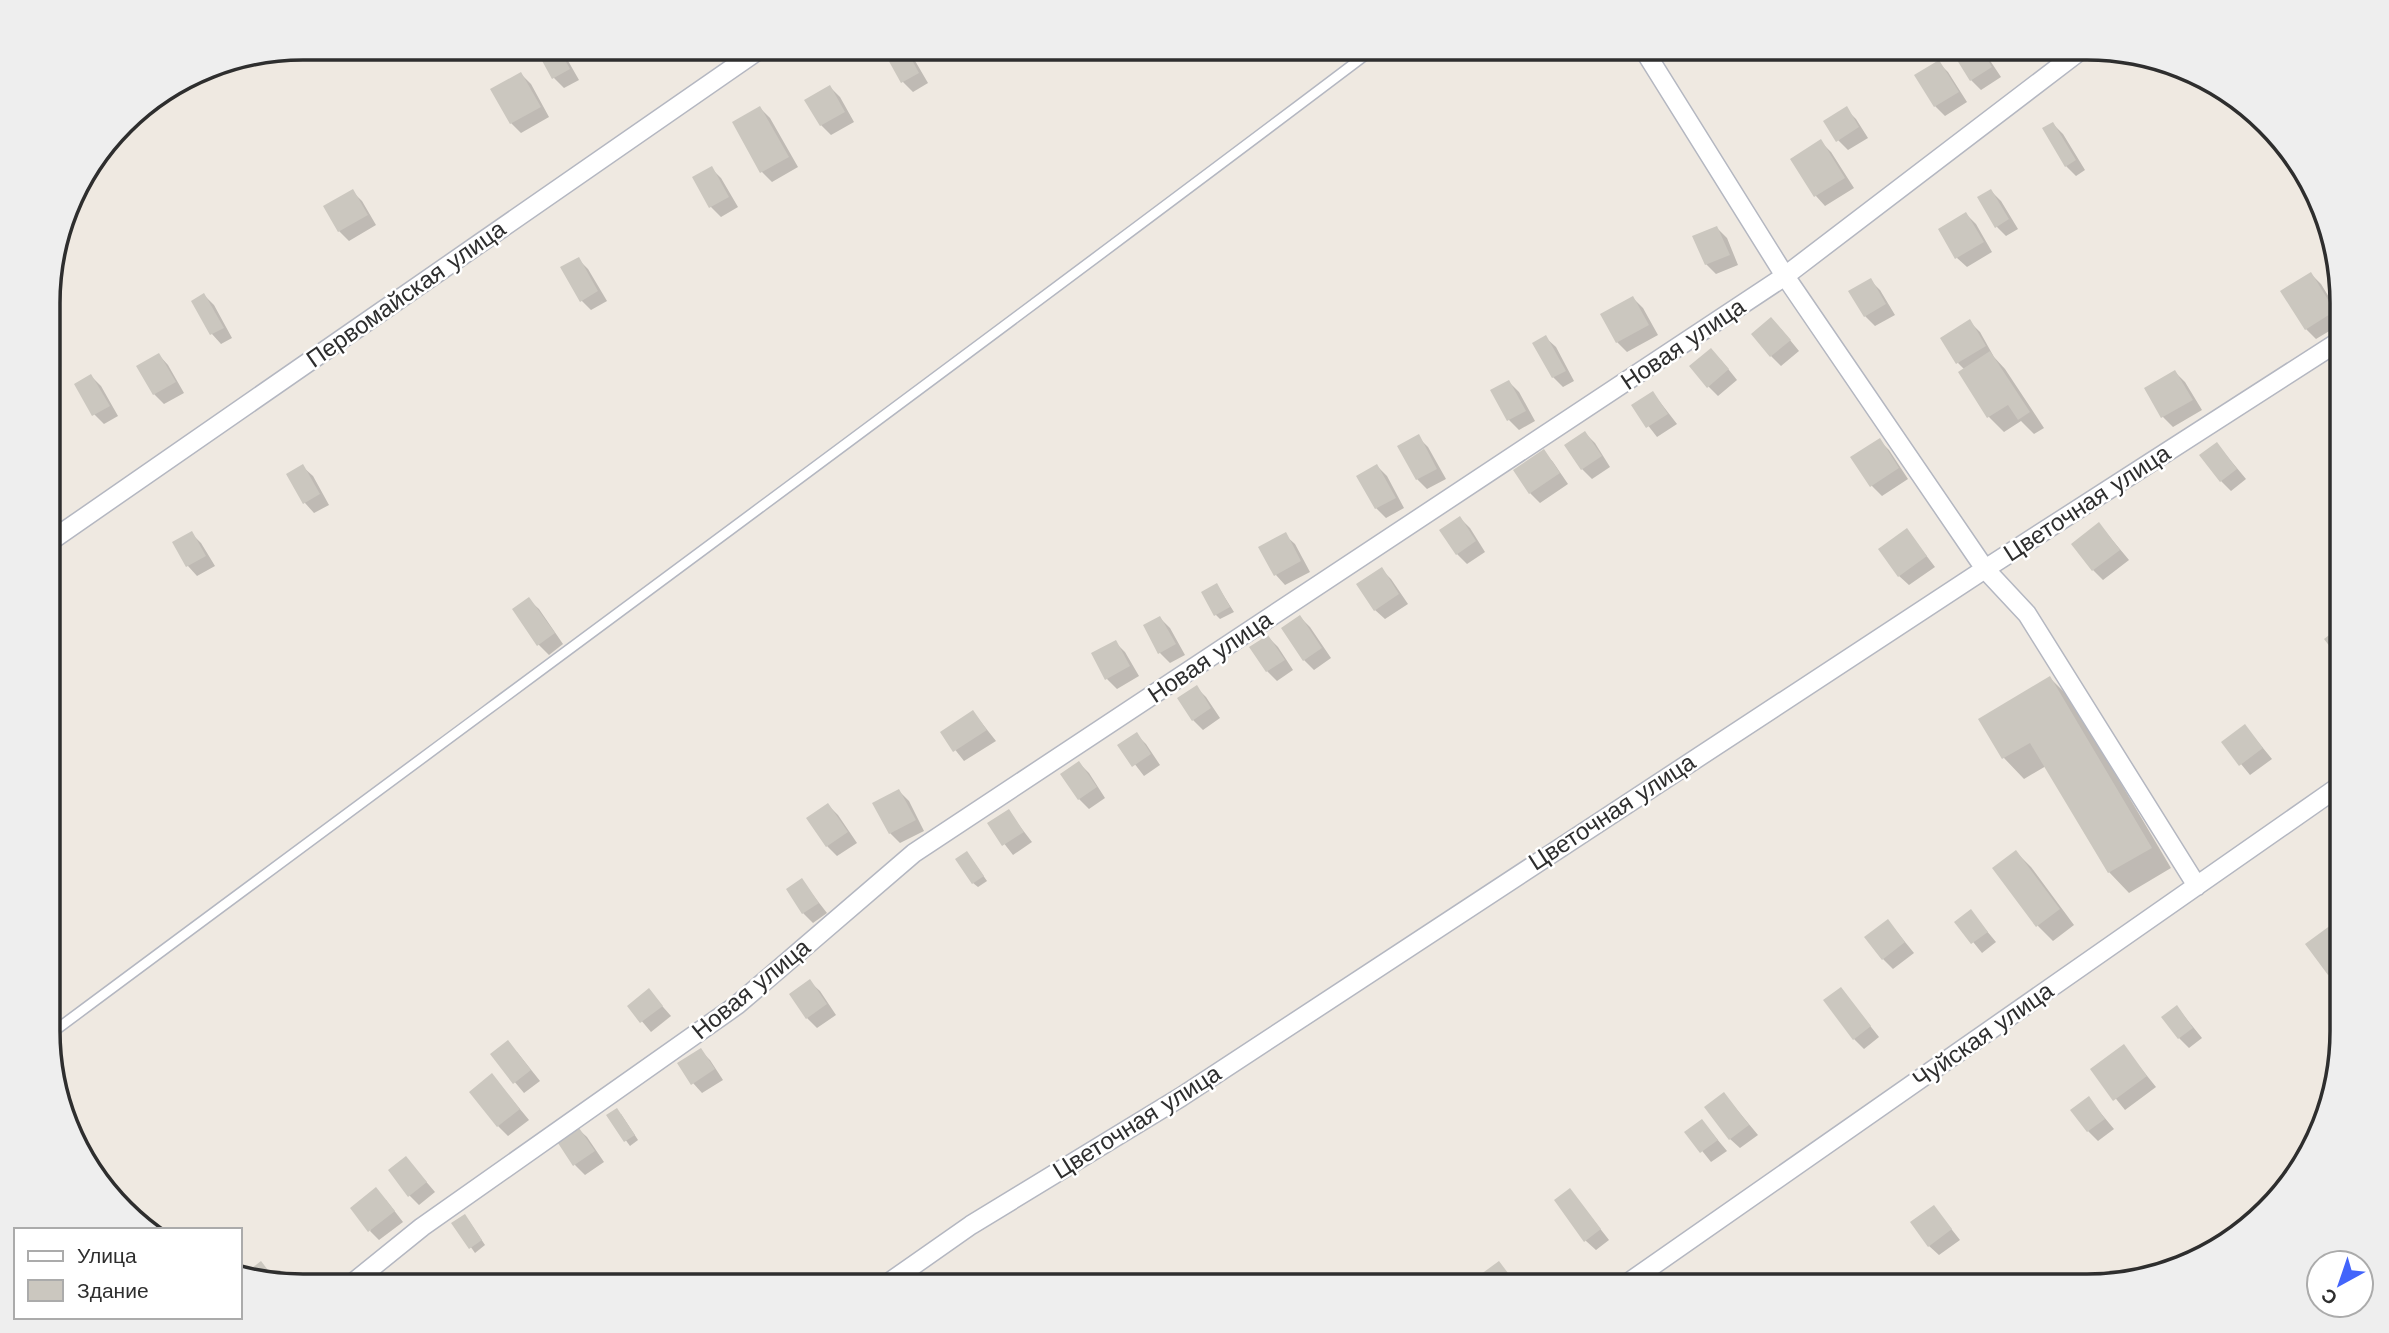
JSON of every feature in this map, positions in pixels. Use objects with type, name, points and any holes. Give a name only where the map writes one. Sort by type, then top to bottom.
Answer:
[{"type":"street","name":"Первомайская улица","points":[[60,534],[744,60]]},
{"type":"street","points":[[1650,60],[1786,276],[1984,569],[2026,614],[2197,886]]},
{"type":"street","name":"Новая улица","points":[[364,1274],[422,1227],[737,1005],[914,853],[1786,276],[2068,60]]},
{"type":"street","name":"Цветочная улица","points":[[902,1274],[971,1225],[1181,1097],[1984,569],[2329,348]]},
{"type":"street","name":"Чуйская улица","points":[[1642,1273],[2329,793]]},
{"type":"lane","points":[[60,1027],[1002,330],[1359,60]]},
{"type":"building","points":[[542,60],[565,60],[570,69],[552,79]]},
{"type":"building","points":[[888,60],[912,60],[919,73],[901,83]]},
{"type":"building","points":[[1939,60],[1959,92],[1934,107],[1914,75]]},
{"type":"building","points":[[1957,60],[1988,60],[1992,67],[1970,81]]},
{"type":"building","points":[[521,72],[541,107],[510,124],[490,89]]},
{"type":"building","points":[[830,85],[845,112],[820,126],[804,100]]},
{"type":"building","points":[[760,106],[789,157],[760,173],[732,122]]},
{"type":"building","points":[[1847,106],[1859,127],[1836,142],[1823,121]]},
{"type":"building","points":[[2053,122],[2076,160],[2065,167],[2042,128]]},
{"type":"building","points":[[1821,139],[1845,178],[1814,197],[1790,159]]},
{"type":"building","points":[[712,166],[729,197],[709,208],[692,177]]},
{"type":"building","points":[[353,189],[368,215],[338,232],[323,206]]},
{"type":"building","points":[[1991,189],[2009,219],[1995,228],[1977,197]]},
{"type":"building","points":[[1966,212],[1984,242],[1955,259],[1938,229]]},
{"type":"building","points":[[1717,226],[1730,255],[1705,265],[1692,236]]},
{"type":"building","points":[[579,257],[598,291],[580,302],[560,267]]},
{"type":"building","points":[[2311,272],[2329,301],[2329,315],[2305,330],[2280,291]]},
{"type":"building","points":[[1871,278],[1886,304],[1864,317],[1848,291]]},
{"type":"building","points":[[204,293],[224,328],[210,335],[191,301]]},
{"type":"building","points":[[1633,296],[1649,325],[1616,343],[1600,314]]},
{"type":"building","points":[[1771,317],[1791,340],[1770,357],[1751,334]]},
{"type":"building","points":[[1970,319],[1986,346],[1956,364],[1940,338]]},
{"type":"building","points":[[1546,335],[1566,371],[1552,378],[1532,343]]},
{"type":"building","points":[[1711,348],[1729,369],[1707,388],[1689,366]]},
{"type":"building","points":[[1990,351],[2030,412],[2018,420],[2008,405],[1987,418],[1958,372]]},
{"type":"building","points":[[159,353],[176,382],[153,395],[136,366]]},
{"type":"building","points":[[2175,370],[2193,400],[2161,418],[2144,388]]},
{"type":"building","points":[[91,374],[110,406],[92,416],[74,384]]},
{"type":"building","points":[[1509,380],[1526,411],[1507,421],[1490,390]]},
{"type":"building","points":[[1653,391],[1668,414],[1646,428],[1631,405]]},
{"type":"building","points":[[1585,431],[1602,456],[1581,470],[1564,445]]},
{"type":"building","points":[[1419,434],[1437,469],[1416,480],[1397,446]]},
{"type":"building","points":[[1880,438],[1899,468],[1870,487],[1850,457]]},
{"type":"building","points":[[2217,442],[2237,469],[2220,482],[2199,455]]},
{"type":"building","points":[[1544,449],[1560,473],[1529,494],[1513,470]]},
{"type":"building","points":[[303,464],[320,494],[303,504],[286,474]]},
{"type":"building","points":[[1377,464],[1396,498],[1375,509],[1356,476]]},
{"type":"building","points":[[1460,516],[1476,541],[1456,555],[1439,530]]},
{"type":"building","points":[[2099,522],[2120,550],[2092,571],[2071,544]]},
{"type":"building","points":[[1907,528],[1927,556],[1898,577],[1878,549]]},
{"type":"building","points":[[192,531],[206,556],[186,567],[172,542]]},
{"type":"building","points":[[1286,532],[1301,561],[1274,576],[1258,547]]},
{"type":"building","points":[[1382,567],[1399,594],[1374,611],[1356,584]]},
{"type":"building","points":[[1217,583],[1230,607],[1214,616],[1201,592]]},
{"type":"building","points":[[529,597],[555,633],[537,646],[512,609]]},
{"type":"building","points":[[1300,615],[1322,648],[1303,661],[1281,628]]},
{"type":"building","points":[[1160,616],[1176,644],[1158,654],[1143,625]]},
{"type":"building","points":[[1268,635],[1285,660],[1266,672],[1249,647]]},
{"type":"building","points":[[1116,640],[1130,666],[1105,680],[1091,653]]},
{"type":"building","points":[[2050,676],[2152,848],[2108,873],[2030,743],[2002,759],[1978,719]]},
{"type":"building","points":[[1197,685],[1211,708],[1192,721],[1177,698]]},
{"type":"building","points":[[973,710],[987,730],[953,752],[940,732]]},
{"type":"building","points":[[2245,724],[2263,748],[2239,766],[2221,742]]},
{"type":"building","points":[[1137,732],[1151,754],[1132,767],[1117,745]]},
{"type":"building","points":[[1079,761],[1097,787],[1078,800],[1060,774]]},
{"type":"building","points":[[899,789],[916,820],[889,834],[872,803]]},
{"type":"building","points":[[828,803],[848,832],[826,847],[806,818]]},
{"type":"building","points":[[1009,809],[1024,832],[1002,846],[987,823]]},
{"type":"building","points":[[2016,850],[2060,909],[2036,927],[1992,868]]},
{"type":"building","points":[[967,851],[984,876],[972,884],[955,859]]},
{"type":"building","points":[[802,878],[819,903],[802,914],[786,889]]},
{"type":"building","points":[[1971,909],[1988,932],[1971,944],[1954,922]]},
{"type":"building","points":[[1888,919],[1905,942],[1882,960],[1864,937]]},
{"type":"building","points":[[2329,926],[2329,974],[2328,975],[2305,944]]},
{"type":"building","points":[[810,979],[827,1004],[806,1019],[789,994]]},
{"type":"building","points":[[1841,987],[1871,1026],[1853,1040],[1823,1000]]},
{"type":"building","points":[[649,988],[663,1006],[640,1023],[627,1006]]},
{"type":"building","points":[[2177,1005],[2193,1028],[2178,1039],[2161,1017]]},
{"type":"building","points":[[508,1040],[531,1070],[513,1084],[490,1054]]},
{"type":"building","points":[[2124,1044],[2147,1076],[2113,1101],[2090,1069]]},
{"type":"building","points":[[701,1048],[715,1069],[691,1085],[677,1063]]},
{"type":"building","points":[[492,1073],[520,1109],[497,1127],[469,1092]]},
{"type":"building","points":[[1724,1092],[1749,1125],[1729,1140],[1704,1107]]},
{"type":"building","points":[[2089,1096],[2105,1119],[2087,1132],[2070,1110]]},
{"type":"building","points":[[617,1108],[635,1135],[624,1142],[606,1115]]},
{"type":"building","points":[[1702,1119],[1718,1140],[1700,1153],[1684,1132]]},
{"type":"building","points":[[577,1125],[595,1151],[573,1166],[556,1140]]},
{"type":"building","points":[[406,1156],[427,1182],[408,1197],[388,1170]]},
{"type":"building","points":[[376,1187],[395,1211],[368,1232],[350,1208]]},
{"type":"building","points":[[1570,1188],[1601,1229],[1584,1242],[1554,1200]]},
{"type":"building","points":[[1934,1205],[1952,1229],[1928,1247],[1910,1222]]},
{"type":"building","points":[[465,1214],[482,1240],[469,1249],[451,1223]]},
{"type":"building","points":[[261,1261],[268,1270],[253,1268]]},
{"type":"building","points":[[1499,1261],[1508,1273],[1482,1273]]}]
